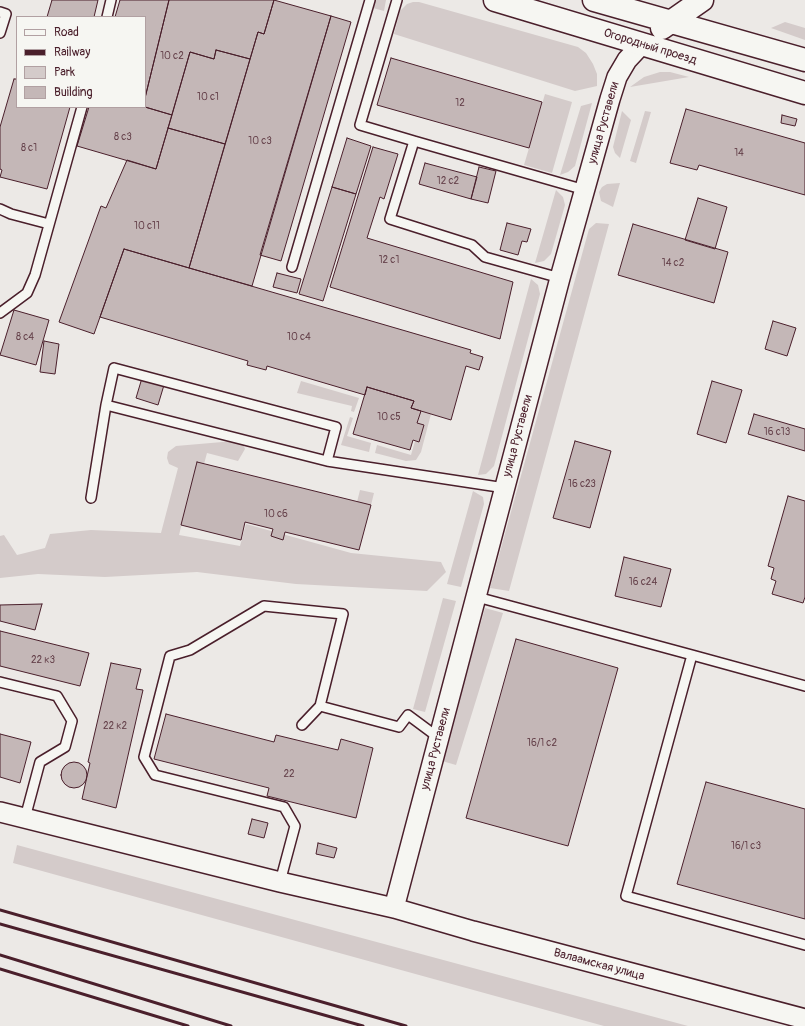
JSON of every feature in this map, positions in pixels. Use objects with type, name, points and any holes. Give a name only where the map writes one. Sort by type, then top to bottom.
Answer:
[{"type":"main road","name":"Огородный проезд","points":[[495,0],[805,93]]},
{"type":"main road","points":[[594,0],[805,60]]},
{"type":"main road","name":"улица Руставели","points":[[641,45],[670,22],[702,0]]},
{"type":"street","name":"улица Руставели","points":[[394,908],[560,278],[617,77],[627,60],[641,45]]},
{"type":"street","name":"Валаамская улица","points":[[0,812],[280,882],[394,908],[473,931],[805,1019]]},
{"type":"lane","points":[[106,16],[111,0]]},
{"type":"lane","points":[[292,267],[370,0]]},
{"type":"lane","points":[[397,0],[360,124],[414,142],[585,190]]},
{"type":"lane","points":[[0,12],[6,14],[0,33]]},
{"type":"lane","points":[[0,313],[27,293],[35,275],[82,108]]},
{"type":"lane","points":[[414,142],[390,219],[472,245],[484,257],[560,278]]},
{"type":"lane","points":[[0,209],[12,214],[49,224]]},
{"type":"lane","points":[[91,498],[106,405],[114,368],[336,427],[327,461]]},
{"type":"lane","points":[[106,405],[327,461],[505,488]]},
{"type":"lane","points":[[477,597],[805,686]]},
{"type":"lane","points":[[280,882],[295,826],[284,807],[155,775],[144,757],[170,656],[190,650],[264,606],[343,614],[320,706],[302,725]]},
{"type":"lane","points":[[692,655],[626,896],[805,945]]},
{"type":"lane","points":[[0,682],[57,696],[72,721],[65,747],[40,762],[26,818]]},
{"type":"lane","points":[[320,706],[399,727],[408,715],[439,738]]},
{"type":"green space","points":[[375,0],[386,0],[384,11],[373,8]]},
{"type":"green space","points":[[419,2],[578,47],[586,53],[593,64],[597,74],[597,86],[575,91],[394,34],[400,11],[407,4]]},
{"type":"green space","points":[[785,22],[805,28],[805,40],[771,28]]},
{"type":"green space","points":[[660,72],[670,72],[689,77],[630,87],[644,77]]},
{"type":"green space","points":[[545,94],[572,102],[552,173],[524,165]]},
{"type":"green space","points":[[592,103],[575,166],[568,172],[560,175],[581,106]]},
{"type":"green space","points":[[622,111],[631,120],[620,158],[615,153],[613,147]]},
{"type":"green space","points":[[645,111],[651,112],[636,163],[630,161]]},
{"type":"green space","points":[[620,183],[613,207],[601,201],[599,192],[602,187],[607,184]]},
{"type":"green space","points":[[556,190],[563,197],[565,205],[551,254],[544,261],[535,263]]},
{"type":"green space","points":[[596,223],[609,224],[509,591],[490,588],[589,229]]},
{"type":"green space","points":[[531,279],[538,285],[540,294],[494,466],[486,474],[478,475]]},
{"type":"green space","points":[[301,381],[359,398],[354,412],[351,411],[352,406],[297,393]]},
{"type":"green space","points":[[421,411],[431,414],[421,452],[416,460],[406,461],[375,453],[377,445],[411,455],[415,441],[419,442],[424,425],[417,423]]},
{"type":"green space","points":[[350,417],[353,418],[347,436],[371,443],[369,452],[341,445]]},
{"type":"green space","points":[[234,441],[243,444],[245,449],[238,461],[207,453],[204,464],[197,463],[179,535],[240,546],[246,524],[351,553],[441,562],[446,572],[427,591],[296,584],[197,572],[105,577],[38,574],[0,578],[0,536],[4,535],[17,555],[45,548],[50,534],[91,530],[161,533],[178,468],[169,464],[167,458],[168,452],[176,446]]},
{"type":"green space","points":[[360,490],[374,493],[371,505],[357,502]]},
{"type":"green space","points":[[473,491],[483,497],[484,504],[461,587],[447,584]]},
{"type":"green space","points":[[443,598],[456,601],[425,712],[413,709]]},
{"type":"green space","points":[[485,608],[503,613],[456,765],[442,761]]},
{"type":"green space","points":[[17,845],[688,1026],[604,1026],[13,863]]},
{"type":"building","points":[[52,0],[98,0],[94,16],[47,16]]},
{"type":"building","points":[[120,0],[169,0],[146,94],[146,16],[115,16]]},
{"type":"building","points":[[169,0],[274,0],[264,34],[258,32],[250,59],[216,50],[214,59],[190,52],[172,115],[146,107],[146,94]]},
{"type":"building","points":[[274,0],[331,16],[252,286],[189,268],[258,32],[264,34]]},
{"type":"building","points":[[331,16],[351,22],[281,261],[260,255]]},
{"type":"building","points":[[216,50],[250,59],[225,144],[168,128],[190,52],[214,59]]},
{"type":"building","points":[[391,58],[542,102],[529,148],[377,105]]},
{"type":"building","points":[[14,79],[16,79],[16,108],[70,108],[47,189],[0,177],[2,170],[0,169],[0,127]]},
{"type":"building","points":[[146,107],[172,115],[156,169],[77,146],[89,108]]},
{"type":"building","points":[[686,109],[805,143],[805,195],[699,165],[697,170],[670,163]]},
{"type":"building","points":[[782,115],[797,119],[795,126],[781,123]]},
{"type":"building","points":[[168,128],[225,144],[189,268],[124,249],[94,334],[59,322],[101,206],[106,208],[127,160],[156,169]]},
{"type":"building","points":[[347,138],[371,146],[356,194],[332,187]]},
{"type":"building","points":[[373,147],[398,154],[384,199],[380,197],[367,238],[513,282],[500,339],[330,287]]},
{"type":"building","points":[[425,163],[477,177],[471,199],[419,184]]},
{"type":"building","points":[[479,167],[496,171],[488,203],[471,199]]},
{"type":"building","points":[[332,187],[356,194],[323,301],[299,294]]},
{"type":"building","points":[[698,198],[727,207],[715,249],[685,240]]},
{"type":"building","points":[[507,223],[531,229],[527,242],[522,241],[518,255],[500,250]]},
{"type":"building","points":[[633,224],[728,252],[714,303],[618,275]]},
{"type":"building","points":[[124,249],[471,350],[470,353],[483,357],[479,370],[466,366],[451,420],[411,408],[414,401],[367,387],[365,395],[267,366],[266,370],[247,365],[248,361],[100,317]]},
{"type":"building","points":[[277,273],[301,279],[297,293],[273,287]]},
{"type":"building","points":[[14,310],[49,320],[36,365],[0,355]]},
{"type":"building","points":[[773,321],[796,328],[787,356],[765,349]]},
{"type":"building","points":[[44,341],[59,344],[55,374],[40,372]]},
{"type":"building","points":[[142,378],[164,385],[158,405],[136,398]]},
{"type":"building","points":[[712,381],[742,390],[726,443],[697,434]]},
{"type":"building","points":[[367,387],[414,401],[411,408],[421,411],[417,423],[424,425],[419,442],[413,440],[410,450],[353,434]]},
{"type":"building","points":[[754,414],[805,429],[805,451],[748,434]]},
{"type":"building","points":[[575,441],[611,451],[590,528],[553,518]]},
{"type":"building","points":[[197,462],[371,505],[359,550],[285,532],[283,540],[271,536],[273,529],[245,522],[241,540],[181,525]]},
{"type":"building","points":[[788,496],[805,501],[805,597],[803,603],[772,594],[776,581],[771,579],[774,568],[768,566]]},
{"type":"building","points":[[624,557],[671,569],[661,607],[615,596]]},
{"type":"building","points":[[42,604],[35,630],[0,621],[0,605]]},
{"type":"building","points":[[0,631],[89,653],[80,686],[0,666]]},
{"type":"building","points":[[516,639],[618,668],[568,846],[466,818]]},
{"type":"building","points":[[111,663],[141,669],[136,689],[143,690],[116,808],[82,799],[90,763],[88,762]]},
{"type":"building","points":[[166,714],[274,742],[276,735],[338,750],[341,739],[373,748],[356,818],[267,796],[269,788],[154,759]]},
{"type":"building","points":[[0,734],[31,742],[20,783],[0,777]]},
{"type":"building","points":[[74,762],[83,766],[87,775],[83,784],[74,788],[65,784],[61,775],[65,766]]},
{"type":"building","points":[[706,782],[805,809],[805,919],[677,884]]},
{"type":"building","points":[[252,819],[268,823],[264,838],[248,834]]},
{"type":"building","points":[[318,843],[337,848],[334,858],[316,854]]},
{"type":"railway","points":[[0,910],[406,1026]]},
{"type":"railway","points":[[0,924],[363,1026]]},
{"type":"railway","points":[[0,955],[231,1026]]},
{"type":"railway","points":[[0,969],[188,1026]]}]
